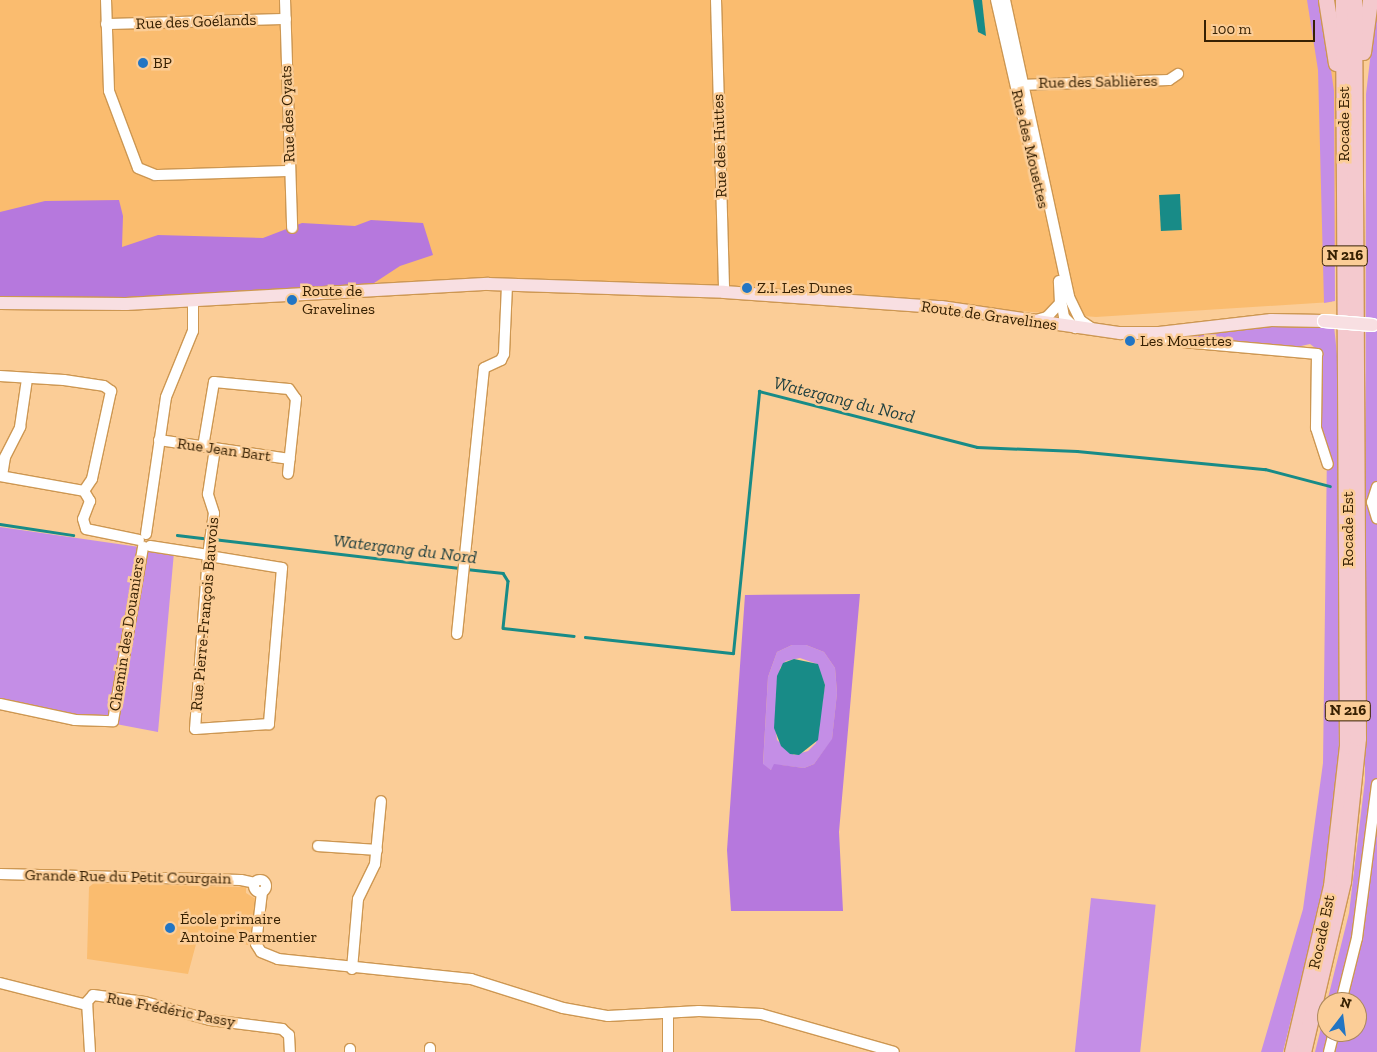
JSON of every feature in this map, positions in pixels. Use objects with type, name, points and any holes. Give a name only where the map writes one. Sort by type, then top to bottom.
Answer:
[{"type":"highway","points":[[1326,0],[1345,149]]},
{"type":"highway","name":"Rocade Est","points":[[1292,1052],[1330,897],[1347,754],[1343,0]]},
{"type":"highway","name":"Rocade Est","points":[[1303,1052],[1342,888],[1357,759],[1354,0]]},
{"type":"highway","points":[[1355,90],[1370,0]]},
{"type":"main road","name":"Route de Gravelines","points":[[0,303],[86,305],[507,284],[724,292],[947,307],[1053,325],[1071,324],[1099,332],[1159,333],[1259,320],[1324,321],[1375,325]]},
{"type":"street","points":[[106,0],[110,96],[134,161],[142,171],[155,174],[290,171]]},
{"type":"street","name":"Rue des Oyats","points":[[285,0],[292,228]]},
{"type":"street","name":"Rue des Huttes","points":[[716,0],[724,292]]},
{"type":"street","name":"Rue des Mouettes","points":[[996,0],[1020,85]]},
{"type":"street","name":"Rue des Mouettes","points":[[1005,0],[1020,85],[1071,324]]},
{"type":"street","name":"Rue des Goélands","points":[[106,24],[286,19]]},
{"type":"street","name":"Rue des Sablières","points":[[1020,85],[1169,80],[1178,74]]},
{"type":"street","points":[[457,634],[484,368],[502,360],[504,354],[507,284]]},
{"type":"street","points":[[1031,321],[1051,314],[1065,298]]},
{"type":"street","name":"Rue des Mouettes","points":[[1065,298],[1080,320],[1099,332]]},
{"type":"street","name":"Chemin des Douaniers","points":[[0,704],[75,720],[113,721],[144,542],[158,440],[168,391],[194,327],[193,300]]},
{"type":"street","points":[[1159,333],[1163,340],[1317,354],[1316,428],[1328,464]]},
{"type":"street","points":[[0,376],[73,381],[111,390],[92,479],[84,491]]},
{"type":"street","points":[[27,379],[20,427],[5,456],[1,476],[84,491],[90,497],[83,519],[86,529],[208,555]]},
{"type":"street","points":[[203,447],[213,383],[251,383],[286,389],[295,395],[288,474]]},
{"type":"street","name":"Rue Jean Bart","points":[[158,440],[290,459]]},
{"type":"street","name":"Rue Pierre-François Bauvois","points":[[208,555],[282,568],[269,724],[195,729],[208,555],[214,513],[208,494],[215,449]]},
{"type":"street","points":[[1377,487],[1372,498],[1377,518]]},
{"type":"street","points":[[1343,992],[1359,928],[1377,784]]},
{"type":"street","points":[[352,969],[358,899],[374,868],[381,800]]},
{"type":"street","points":[[318,846],[377,850]]},
{"type":"street","name":"Grande Rue du Petit Courgain","points":[[0,874],[241,880],[258,887],[255,938],[261,952],[282,960],[352,969],[471,979],[563,1008],[608,1016],[761,1014],[894,1052]]},
{"type":"street","points":[[0,982],[87,1005]]},
{"type":"street","name":"Rue Frédéric Passy","points":[[90,1052],[87,1005],[89,997],[96,995],[145,1002],[210,1020],[282,1029],[289,1035],[290,1052]]},
{"type":"street","points":[[668,1014],[668,1052]]},
{"type":"shaded area","points":[[0,0],[1353,0],[1332,302],[1096,317],[675,284],[500,278],[216,289],[0,286]]},
{"type":"shaded area","points":[[1307,0],[1321,0],[1334,91],[1335,301],[1324,303],[1318,70]]},
{"type":"shaded area","points":[[1377,0],[1377,1052],[1315,1052],[1318,1042],[1367,1042],[1367,992],[1329,992],[1349,913],[1365,780],[1366,94]]},
{"type":"shaded area","points":[[119,200],[123,216],[122,247],[158,235],[263,238],[302,223],[355,226],[371,220],[423,223],[433,255],[400,266],[371,285],[108,300],[0,297],[0,212],[45,201]]},
{"type":"shaded area","points":[[1252,325],[1334,326],[1338,364],[1339,769],[1321,899],[1283,1052],[1261,1052],[1303,909],[1323,763],[1327,451],[1320,430],[1322,353],[1310,344],[1292,348],[1169,337]]},
{"type":"shaded area","points":[[0,527],[174,552],[158,732],[0,702]]},
{"type":"shaded area","points":[[860,594],[839,832],[843,911],[731,911],[727,850],[745,595]],"holes":[[[792,645],[806,645],[824,652],[835,668],[837,693],[832,739],[814,764],[804,768],[774,764],[771,770],[763,764],[768,677],[777,652]]]},
{"type":"shaded area","points":[[792,645],[806,645],[824,652],[835,668],[837,693],[832,740],[814,764],[804,768],[779,765],[771,770],[763,765],[768,677],[777,652]],"holes":[[[800,658],[817,664],[825,685],[816,743],[808,751],[794,755],[777,740],[775,724],[780,668],[786,661]]]},
{"type":"shaded area","name":"École primaire Antoine Parmentier","points":[[94,883],[246,887],[246,893],[257,900],[248,945],[199,933],[188,974],[87,959],[89,887]]},
{"type":"shaded area","points":[[1091,898],[1156,905],[1140,1052],[1075,1052]]},
{"type":"water","points":[[973,0],[982,0],[986,36],[978,32]]},
{"type":"water","points":[[1180,194],[1182,230],[1161,231],[1159,195]]},
{"type":"water","points":[[794,659],[818,664],[825,685],[818,740],[799,755],[790,754],[781,746],[774,728],[777,676],[783,663]]},
{"type":"waterway","name":"Watergang du Nord","points":[[585,637],[733,653],[759,391],[977,447],[1077,451],[1265,469],[1330,486]]},
{"type":"waterway","name":"Watergang du Nord","points":[[0,524],[73,535]]},
{"type":"waterway","name":"Watergang du Nord","points":[[177,535],[208,539]]},
{"type":"waterway","name":"Watergang du Nord","points":[[213,539],[461,568]]},
{"type":"waterway","name":"Watergang du Nord","points":[[466,569],[503,573],[508,581],[503,628],[574,636]]},
{"type":"place","name":"BP","points":[[143,63]]},
{"type":"place","name":"Z.I. Les Dunes","points":[[747,288]]},
{"type":"place","name":"Route de Gravelines","points":[[292,300]]},
{"type":"place","name":"Les Mouettes","points":[[1130,341]]},
{"type":"place","name":"École primaire Antoine Parmentier","points":[[170,928]]}]
